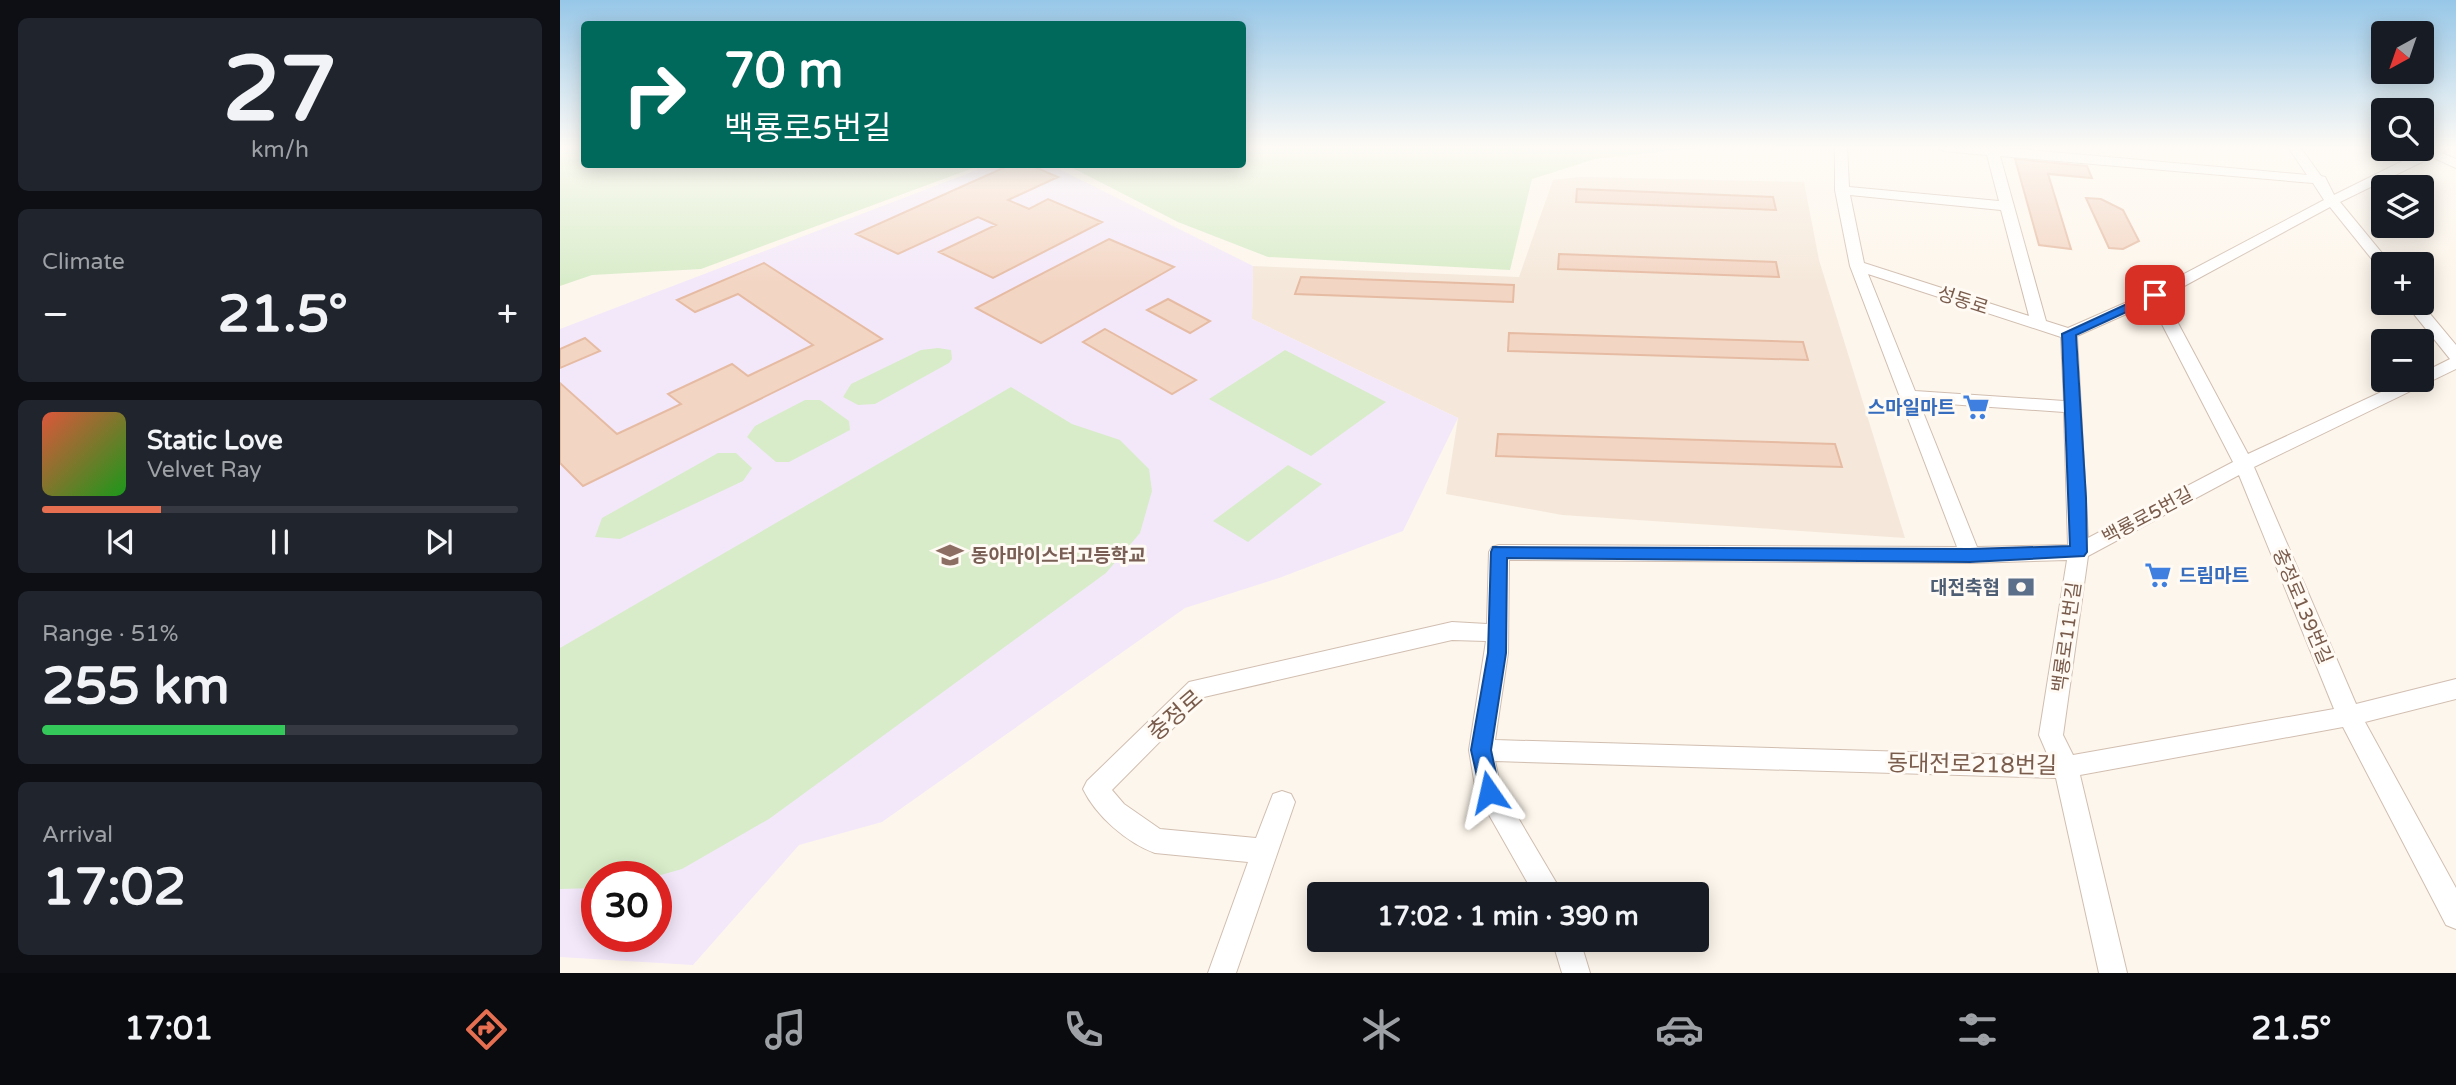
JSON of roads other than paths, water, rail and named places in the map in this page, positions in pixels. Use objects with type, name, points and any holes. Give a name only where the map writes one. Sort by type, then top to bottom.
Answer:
[{"type":"street","points":[[1842,192],[1857,266],[1970,555]]},
{"type":"street","points":[[1867,192],[2007,206]]},
{"type":"street","points":[[2003,192],[2039,324]]},
{"type":"street","points":[[2327,192],[2373,252]]},
{"type":"street","points":[[2069,334],[2155,295],[2350,192]]},
{"type":"street","name":"성동로","points":[[1857,266],[2069,334]]},
{"type":"street","name":"충정로139번길","points":[[2155,295],[2244,464],[2349,716],[2456,915]]},
{"type":"street","points":[[2423,315],[2456,356]]},
{"type":"street","name":"백룡로11번길","points":[[2069,334],[2078,552],[2051,735],[2066,767],[2113,973]]},
{"type":"street","name":"백룡로5번길","points":[[2434,373],[2456,363]]},
{"type":"street","name":"백룡로5번길","points":[[1542,882],[1489,792],[1481,750],[1497,653],[1499,552],[1970,555],[2078,552],[2244,464],[2394,392]]},
{"type":"street","points":[[1909,396],[2073,407]]},
{"type":"street","name":"충정로","points":[[1265,851],[1155,841],[1115,812],[1097,789],[1197,689],[1452,631],[1497,633]]},
{"type":"street","name":"동대전로218번길","points":[[1481,750],[2066,767],[2349,716],[2456,689]]},
{"type":"street","points":[[1222,973],[1282,802]]},
{"type":"street","points":[[1570,952],[1576,973]]},
{"type":"place","name":"스마일마트","points":[[1976,407]]},
{"type":"place","name":"동아마이스터고등학교","points":[[950,555]]},
{"type":"place","name":"드림마트","points":[[2158,575]]},
{"type":"place","name":"대전축협","points":[[2021,587]]}]
